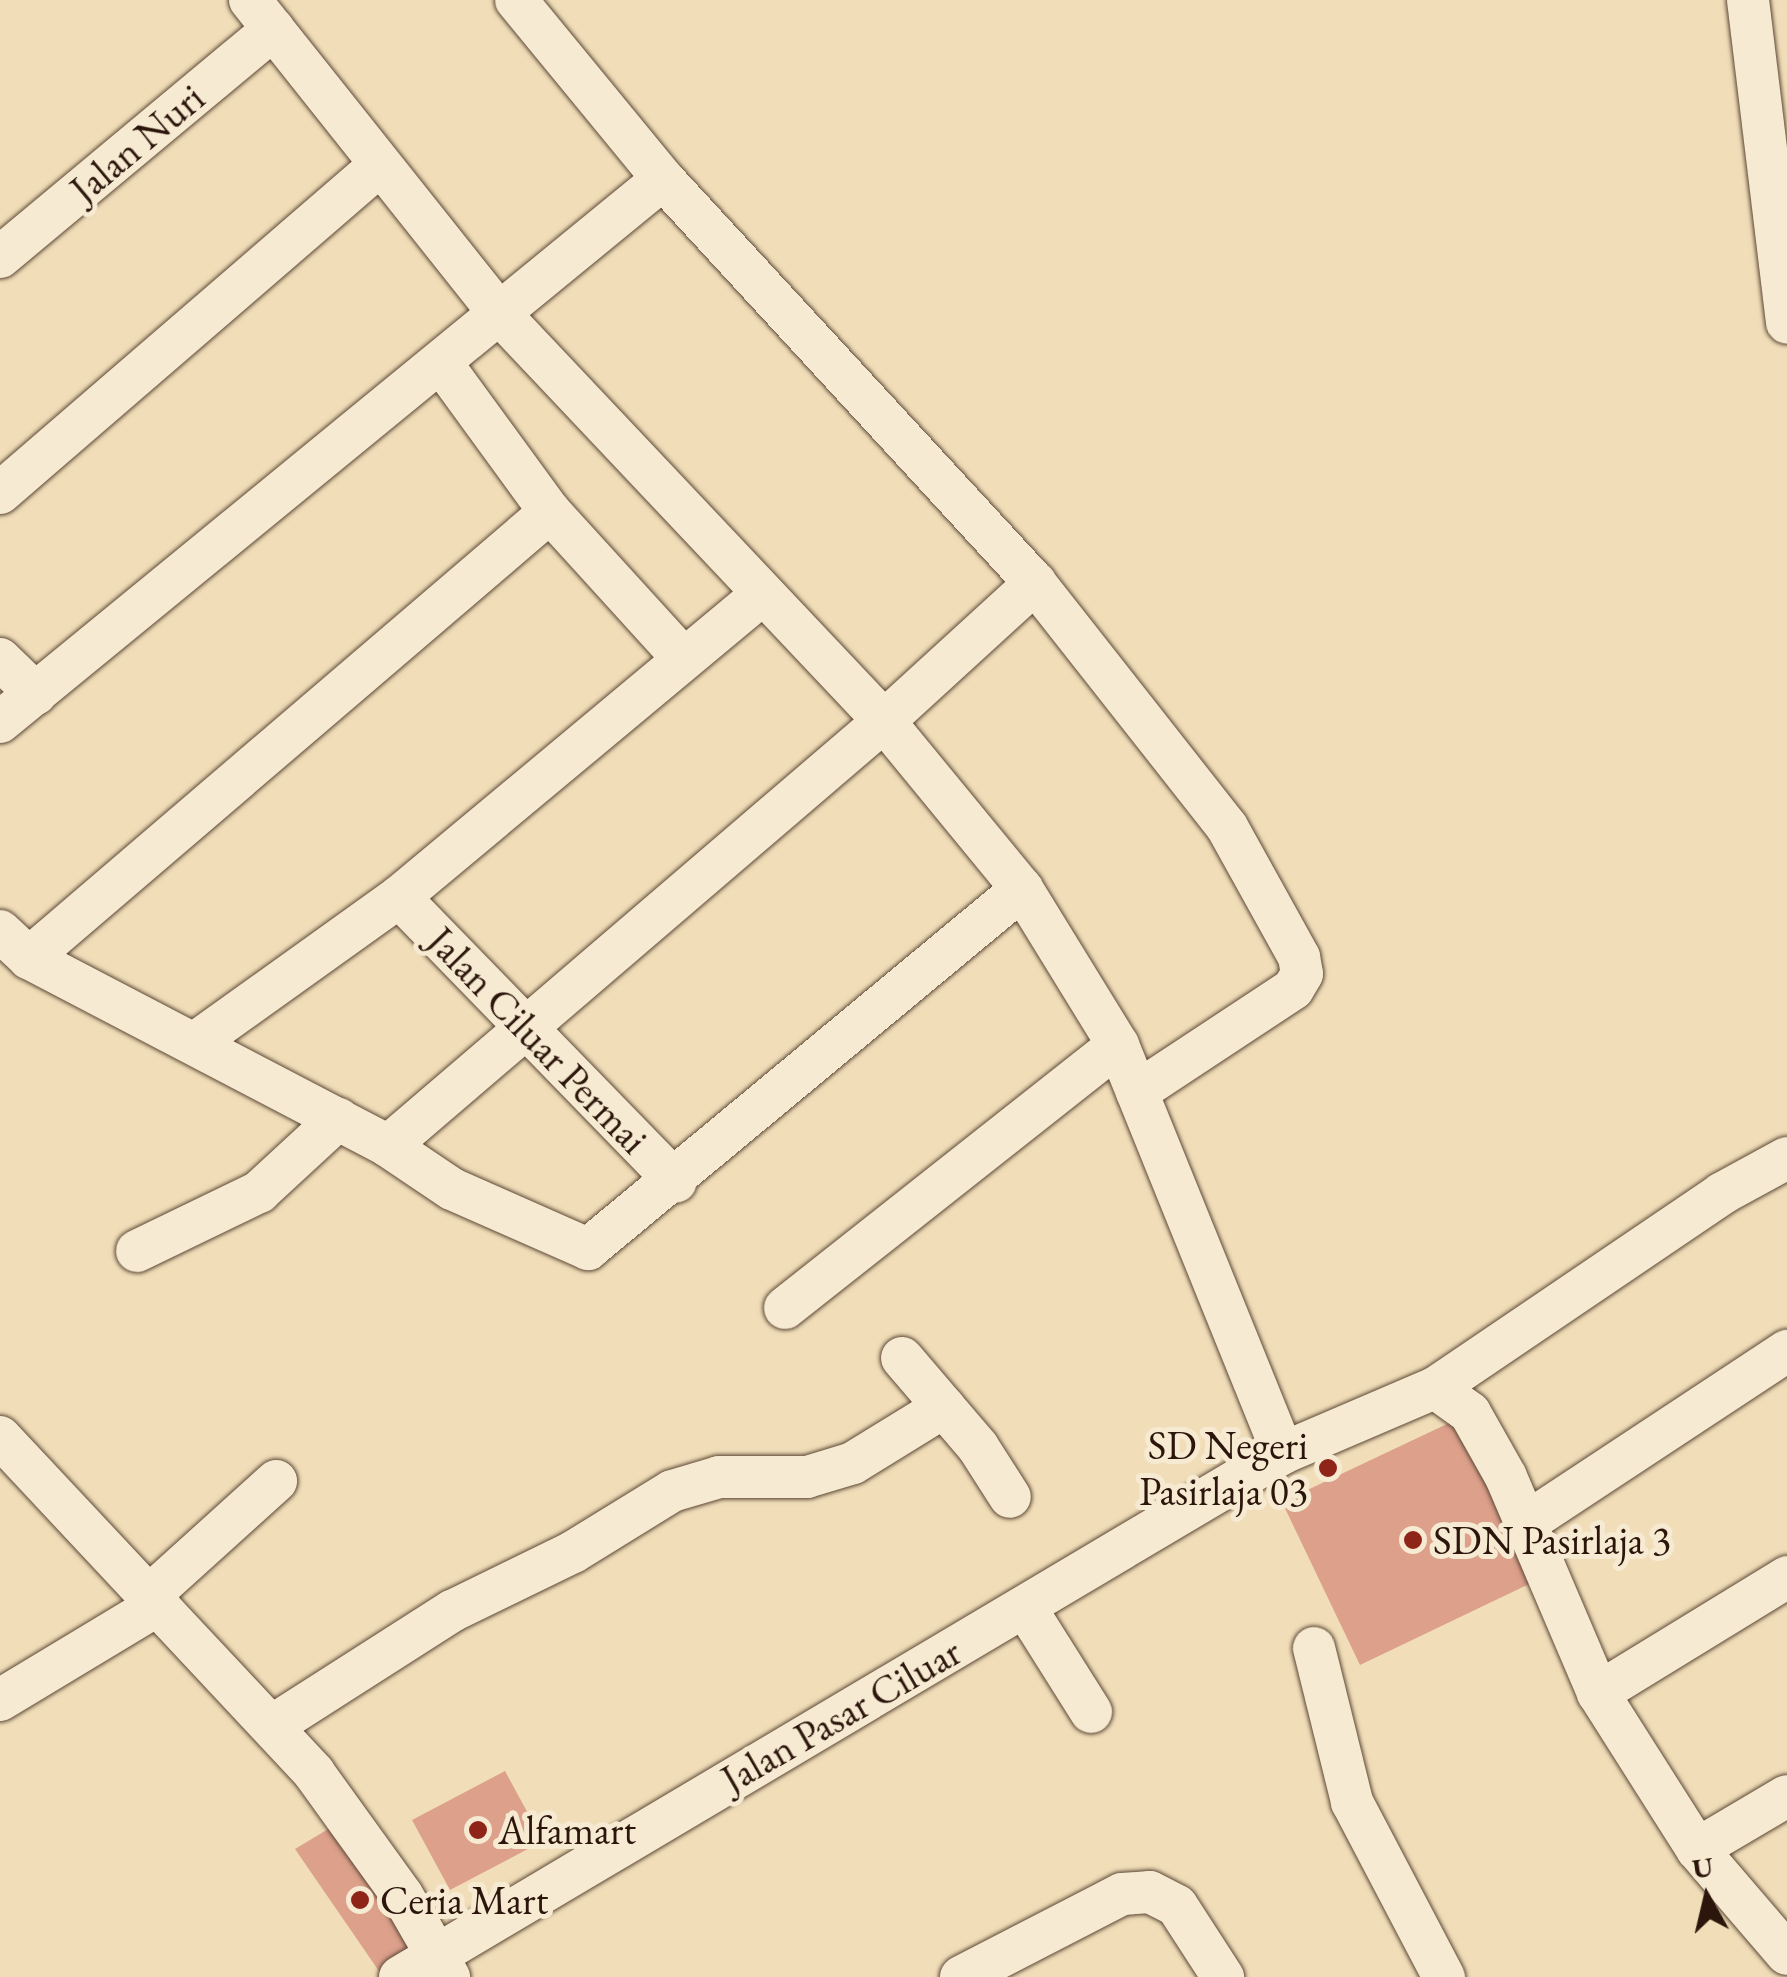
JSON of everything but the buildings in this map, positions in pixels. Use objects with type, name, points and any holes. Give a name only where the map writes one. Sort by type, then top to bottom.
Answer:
[{"type":"street","points":[[516,0],[664,179],[1035,582],[1227,827],[1300,957],[1302,974],[1293,990],[1137,1092]]},
{"type":"street","points":[[1748,0],[1787,323]]},
{"type":"street","points":[[262,14],[378,167],[497,311],[884,721],[1022,888],[1118,1046],[1282,1453]]},
{"type":"street","name":"Jalan Nuri","points":[[0,257],[262,14]]},
{"type":"street","points":[[0,493],[378,167]]},
{"type":"street","points":[[0,722],[442,364],[497,311],[664,179]]},
{"type":"street","points":[[442,364],[550,512],[682,657]]},
{"type":"street","points":[[550,512],[14,944],[388,1146],[452,1189],[588,1249],[676,1182],[1022,888]]},
{"type":"street","points":[[388,1146],[884,721],[1035,582]]},
{"type":"street","points":[[195,1042],[400,897],[682,657],[761,595]]},
{"type":"street","points":[[0,659],[36,694]]},
{"type":"street","name":"Jalan Ciluar Permai","points":[[400,897],[676,1182]]},
{"type":"street","points":[[785,1308],[1118,1046]]},
{"type":"street","points":[[137,1251],[259,1192],[338,1119]]},
{"type":"street","name":"Jalan Pasar Ciluar","points":[[428,1970],[1282,1453],[1435,1388],[1722,1194],[1787,1158]]},
{"type":"street","points":[[1526,1523],[1787,1351]]},
{"type":"street","points":[[902,1358],[1010,1497]]},
{"type":"street","points":[[1435,1388],[1470,1413],[1526,1523],[1598,1694],[1697,1849],[1787,1954]]},
{"type":"street","points":[[272,1726],[452,1611],[573,1552],[672,1491],[719,1477],[822,1472],[853,1462],[944,1408]]},
{"type":"street","points":[[0,1437],[272,1726],[402,1895],[428,1970]]},
{"type":"street","points":[[0,1700],[154,1600],[276,1481]]},
{"type":"street","points":[[1598,1694],[1787,1576]]},
{"type":"street","points":[[1025,1607],[1091,1712]]},
{"type":"street","points":[[1314,1648],[1352,1802],[1444,1977]]},
{"type":"street","points":[[1697,1849],[1787,1796]]},
{"type":"street","points":[[961,1977],[1122,1894],[1150,1892],[1177,1906],[1223,1977]]},
{"type":"place","name":"SD Negeri Pasirlaja 03","points":[[1328,1468]]},
{"type":"place","name":"SDN Pasirlaja 3","points":[[1413,1540]]},
{"type":"place","name":"Alfamart","points":[[478,1830]]},
{"type":"place","name":"Ceria Mart","points":[[360,1900]]}]
